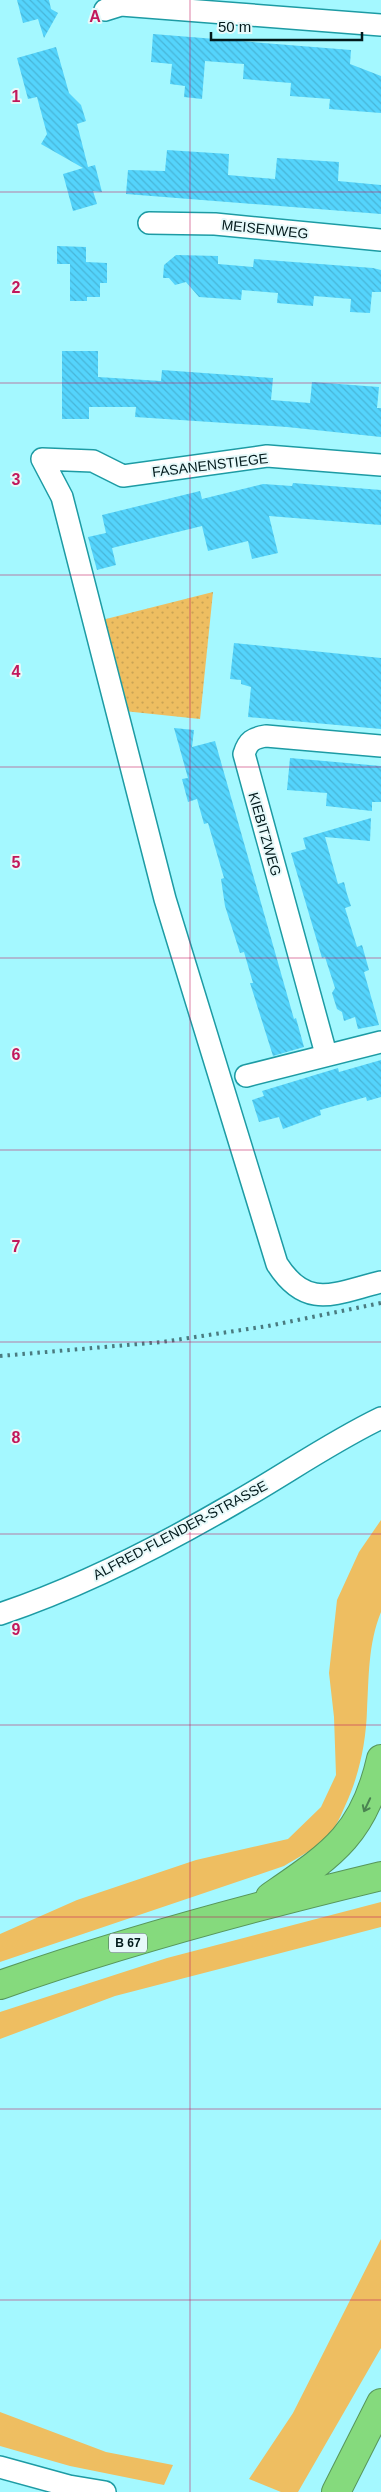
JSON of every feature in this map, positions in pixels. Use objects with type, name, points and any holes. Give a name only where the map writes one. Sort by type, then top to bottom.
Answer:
[{"type":"highway","points":[[257,1906],[326,1858],[348,1836],[366,1809],[375,1786],[381,1759]]},
{"type":"highway","name":"B 67","points":[[0,1985],[155,1935],[257,1906],[381,1876]]},
{"type":"highway","points":[[336,2492],[381,2403]]},
{"type":"street","points":[[105,10],[121,5],[381,25]]},
{"type":"street","name":"MEISENWEG","points":[[149,223],[214,224],[381,240]]},
{"type":"street","name":"FASANENSTIEGE","points":[[381,465],[267,456],[123,476],[93,461],[42,460],[62,497],[165,899],[277,1264],[288,1282],[302,1292],[320,1295],[381,1282]]},
{"type":"street","name":"KIEBITZWEG","points":[[326,1054],[244,754],[247,745],[254,738],[266,736],[381,746]]},
{"type":"street","points":[[246,1076],[326,1054],[381,1042]]},
{"type":"street","name":"ALFRED-FLENDER-STRASSE","points":[[0,1614],[76,1586],[234,1504],[342,1437],[381,1418]]},
{"type":"street","points":[[0,2467],[70,2486],[105,2492]]},
{"type":"shaded area","points":[[213,592],[200,719],[124,711],[102,620]]},
{"type":"shaded area","points":[[381,1520],[381,1612],[371,1648],[363,1747],[350,1795],[330,1834],[314,1848],[284,1866],[0,1962],[0,1934],[77,1900],[196,1860],[288,1839],[321,1807],[336,1775],[334,1717],[329,1673],[337,1600],[359,1552]]},
{"type":"shaded area","points":[[381,1902],[381,1927],[115,1996],[0,2039],[0,2012],[167,1958]]},
{"type":"shaded area","points":[[381,2239],[381,2348],[298,2492],[281,2492],[249,2479],[293,2413]]},
{"type":"shaded area","points":[[0,2412],[106,2452],[173,2465],[164,2485],[70,2466],[0,2446]]},
{"type":"building","points":[[17,0],[49,0],[51,9],[58,13],[44,38],[38,19],[23,23]]},
{"type":"building","points":[[153,34],[351,50],[350,64],[381,76],[381,113],[329,109],[330,99],[290,96],[291,83],[243,79],[244,64],[205,61],[202,99],[184,97],[185,86],[170,84],[172,64],[151,62]]},
{"type":"building","points":[[56,47],[69,93],[81,105],[86,121],[77,124],[88,167],[95,165],[102,192],[93,191],[97,204],[73,211],[63,174],[83,168],[41,144],[47,134],[37,97],[28,99],[17,58]]},
{"type":"building","points":[[167,150],[229,154],[228,175],[275,179],[277,158],[339,162],[338,181],[381,185],[381,214],[126,194],[128,170],[165,171]]},
{"type":"building","points":[[57,246],[86,247],[86,262],[107,263],[107,283],[100,283],[100,297],[87,297],[87,301],[70,301],[70,264],[57,264]]},
{"type":"building","points":[[176,255],[218,256],[218,264],[253,267],[254,259],[373,268],[381,270],[381,292],[372,292],[370,313],[350,312],[351,299],[314,296],[313,306],[277,303],[278,293],[242,290],[241,300],[199,297],[186,282],[175,285],[169,278],[163,278],[164,265]]},
{"type":"building","points":[[62,351],[98,351],[98,377],[161,381],[162,370],[273,378],[271,400],[310,403],[312,382],[379,387],[377,408],[381,408],[381,437],[287,427],[135,417],[136,407],[89,407],[89,419],[62,419]]},
{"type":"building","points":[[293,483],[381,490],[381,525],[269,516],[278,553],[252,559],[248,541],[208,551],[202,526],[112,548],[116,565],[97,570],[88,537],[106,533],[102,515],[200,491],[202,499],[263,484],[292,486]]},
{"type":"building","points":[[234,643],[381,658],[381,729],[248,717],[251,687],[241,684],[241,680],[230,679]]},
{"type":"building","points":[[174,728],[194,730],[192,747],[215,741],[294,1019],[296,1018],[304,1047],[273,1056],[250,983],[253,983],[244,952],[240,953],[225,906],[221,879],[224,878],[208,823],[204,824],[197,799],[188,802],[182,779],[188,778]]},
{"type":"building","points":[[290,758],[381,766],[381,802],[372,802],[372,811],[326,806],[327,793],[287,790]]},
{"type":"building","points":[[371,818],[370,841],[325,837],[338,884],[344,882],[351,906],[345,908],[357,947],[362,945],[369,970],[364,972],[379,1025],[358,1029],[355,1017],[344,1021],[342,1012],[337,1009],[332,993],[335,988],[325,957],[322,958],[291,853],[306,849],[303,838]]},
{"type":"building","points":[[381,1060],[381,1097],[367,1101],[366,1097],[320,1110],[321,1115],[283,1129],[279,1117],[259,1122],[252,1100],[264,1096],[262,1091],[338,1068],[339,1072]]},
{"type":"railway","points":[[0,1356],[162,1342],[268,1326],[381,1303]]}]
